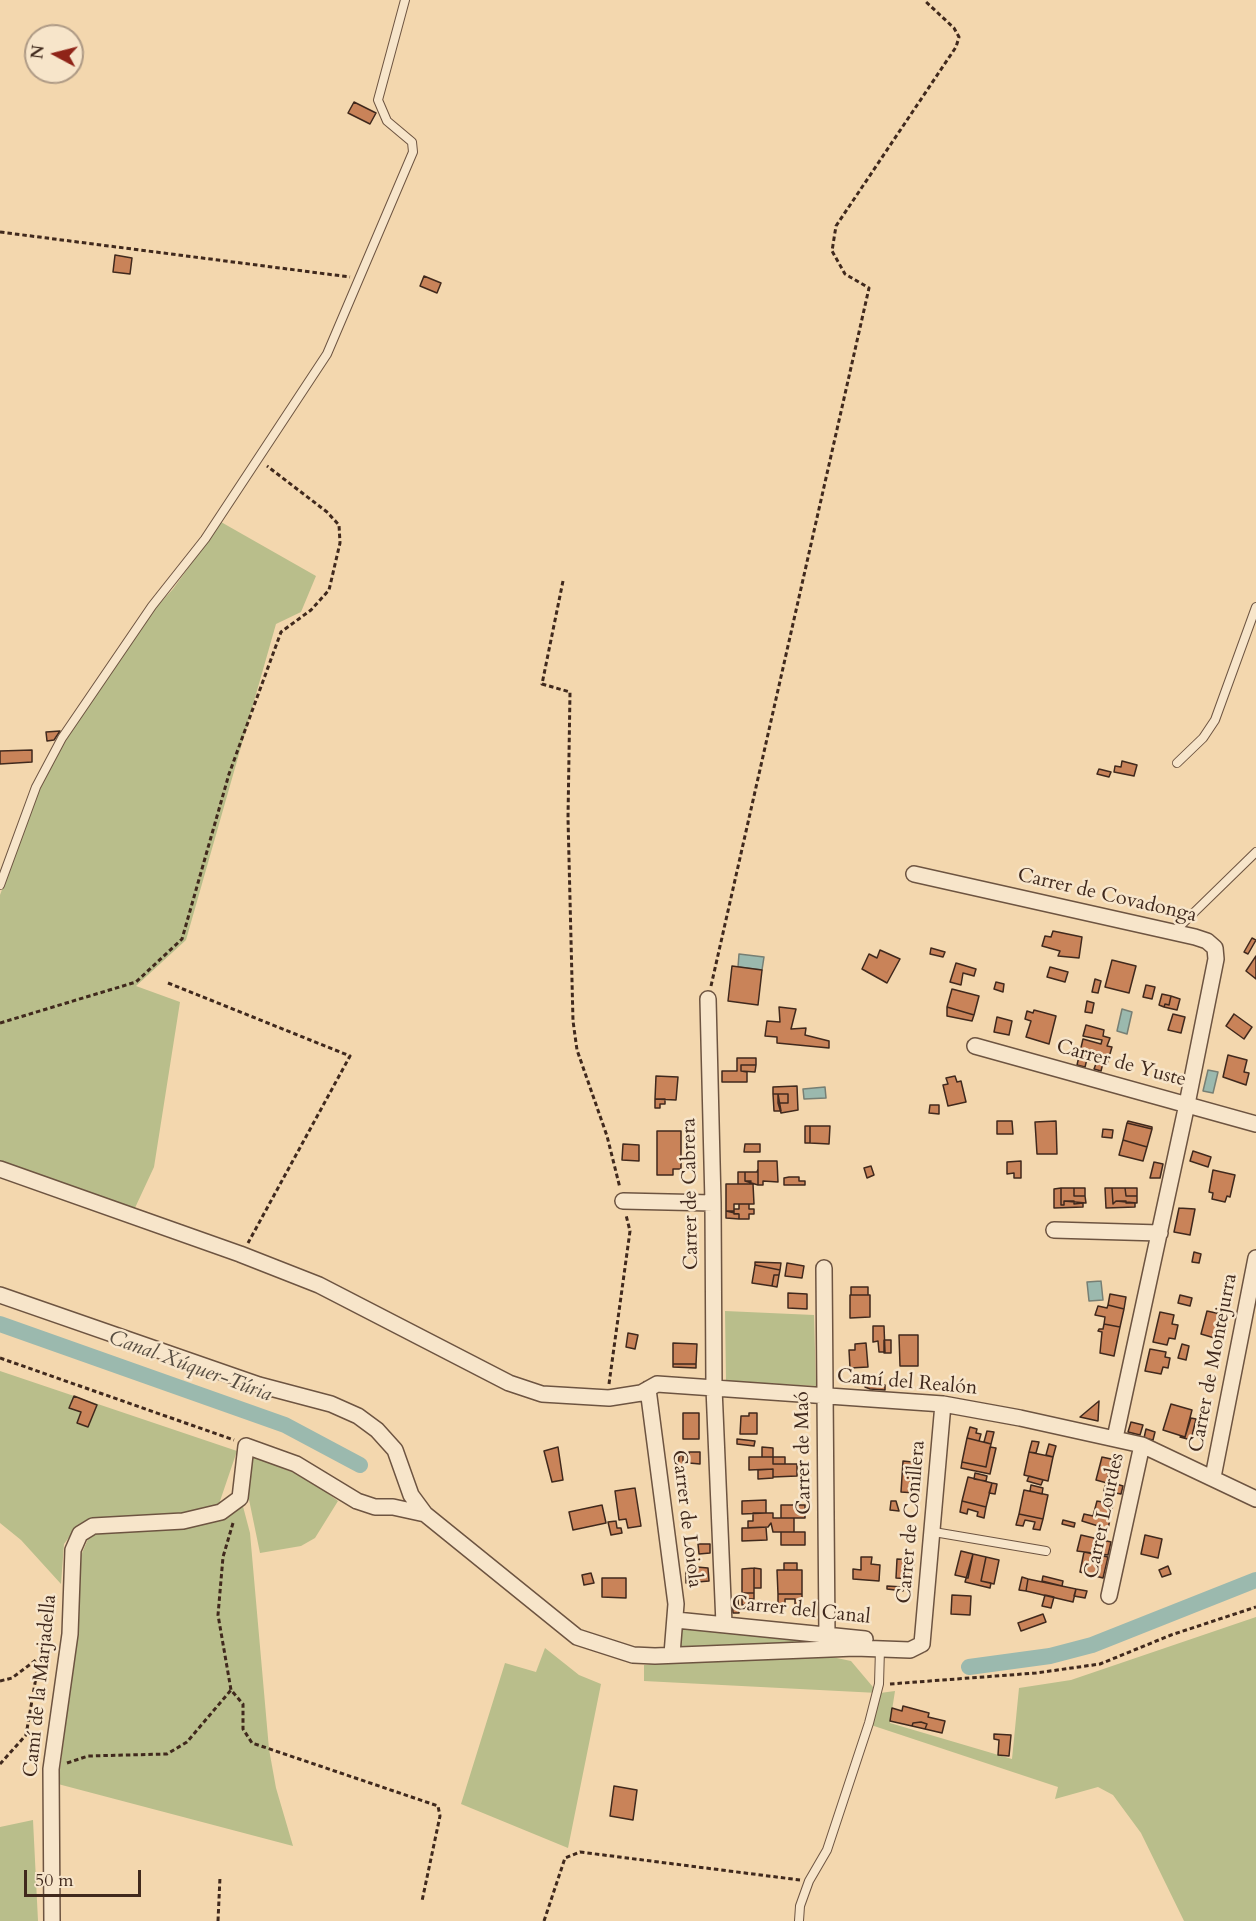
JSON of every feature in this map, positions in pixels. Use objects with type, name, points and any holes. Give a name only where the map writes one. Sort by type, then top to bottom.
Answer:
[{"type":"street","name":"Carrer de Covadonga","points":[[914,874],[1207,941],[1215,948],[1216,958],[1187,1104],[1115,1438]]},
{"type":"street","name":"Carrer de Cabrera","points":[[708,999],[713,1203],[714,1388],[724,1624]]},
{"type":"street","name":"Carrer de Yuste","points":[[975,1046],[1256,1124]]},
{"type":"street","name":"Camí del Realón","points":[[0,1169],[240,1254],[319,1285],[509,1383],[542,1394],[609,1398],[641,1393],[657,1384],[943,1404],[1142,1445],[1256,1499]]},
{"type":"street","points":[[623,1201],[713,1203]]},
{"type":"street","points":[[1054,1230],[1160,1233]]},
{"type":"street","name":"Carrer de Montejurra","points":[[1213,1477],[1256,1258]]},
{"type":"street","name":"Carrer de Maó","points":[[824,1268],[827,1637]]},
{"type":"street","points":[[0,1295],[259,1385],[331,1404],[358,1416],[377,1430],[395,1450],[411,1495],[425,1514],[577,1637],[633,1655],[910,1650],[922,1644]]},
{"type":"street","name":"Carrer de Loiola","points":[[648,1389],[676,1620],[672,1654]]},
{"type":"street","name":"Carrer de Conillera","points":[[922,1644],[934,1532],[943,1404]]},
{"type":"street","name":"Carrer Lourdes","points":[[1109,1596],[1142,1445]]},
{"type":"street","points":[[240,1498],[246,1446],[296,1464],[357,1501],[375,1508],[393,1507],[425,1514]]},
{"type":"street","name":"Camí de la Marjadella","points":[[52,1921],[51,1769],[69,1648],[73,1550],[80,1534],[93,1526],[183,1521],[221,1512],[240,1498]]},
{"type":"street","name":"Carrer del Canal","points":[[676,1620],[827,1637],[922,1644]]},
{"type":"lane","points":[[0,885],[36,787],[62,738],[152,606],[205,538],[259,460],[327,354],[413,152],[412,142],[387,121],[378,100],[405,0]]},
{"type":"lane","points":[[1177,763],[1203,738],[1215,720],[1256,607]]},
{"type":"lane","points":[[1173,933],[1256,852]]},
{"type":"lane","points":[[934,1532],[1046,1551]]},
{"type":"lane","points":[[799,1921],[800,1906],[809,1881],[826,1850],[841,1812],[879,1684],[880,1649]]},
{"type":"path","points":[[708,999],[869,288],[845,274],[832,252],[836,226],[956,47],[958,37],[954,28],[924,0]]},
{"type":"path","points":[[0,232],[360,279]]},
{"type":"path","points":[[0,1023],[136,982],[182,939],[229,774],[281,632],[311,610],[329,590],[340,543],[339,525],[327,512],[259,460]]},
{"type":"path","points":[[563,581],[542,684],[570,692],[568,818],[573,1021],[577,1050],[607,1136],[630,1231],[609,1376],[609,1398]]},
{"type":"path","points":[[168,983],[350,1056],[258,1229],[240,1254]]},
{"type":"path","points":[[0,1358],[110,1394],[246,1446]]},
{"type":"path","points":[[240,1498],[223,1557],[218,1615],[231,1690],[243,1704],[243,1729],[252,1743],[438,1806],[440,1816],[422,1901]]},
{"type":"path","points":[[879,1684],[1036,1673],[1100,1664],[1171,1635],[1256,1607]]},
{"type":"path","points":[[0,1681],[12,1678],[47,1652],[69,1648]]},
{"type":"path","points":[[0,1764],[26,1735],[38,1666],[47,1652]]},
{"type":"path","points":[[51,1769],[88,1756],[167,1754],[188,1742],[231,1690]]},
{"type":"path","points":[[544,1921],[565,1858],[580,1852],[809,1881]]},
{"type":"path","points":[[218,1921],[220,1877]]},
{"type":"green space","points":[[221,522],[316,576],[301,612],[276,624],[186,940],[136,986],[180,1002],[154,1167],[134,1210],[0,1161],[0,895],[33,804],[55,757],[147,617],[173,589]]},
{"type":"green space","points":[[725,1311],[814,1315],[816,1386],[726,1381]]},
{"type":"green space","points":[[0,1371],[237,1451],[219,1504],[201,1513],[76,1528],[64,1544],[61,1584],[21,1540],[0,1523]]},
{"type":"green space","points":[[254,1457],[307,1478],[338,1501],[315,1538],[301,1546],[260,1553],[246,1485],[249,1461]]},
{"type":"green space","points":[[240,1495],[250,1533],[269,1749],[276,1788],[293,1846],[58,1784],[75,1656],[79,1560],[88,1539],[95,1533],[172,1526]]},
{"type":"green space","points":[[1256,1617],[1256,1921],[1184,1921],[1141,1833],[1113,1795],[1098,1787],[1055,1799],[1058,1787],[871,1725],[880,1693],[895,1691],[890,1723],[1012,1759],[1019,1688],[1071,1680]]},
{"type":"green space","points":[[682,1620],[855,1648],[678,1648]]},
{"type":"green space","points":[[545,1648],[579,1675],[601,1684],[568,1848],[461,1804],[505,1663],[536,1672]]},
{"type":"green space","points":[[813,1653],[851,1661],[878,1693],[644,1681],[644,1665]]},
{"type":"green space","points":[[33,1820],[38,1921],[0,1921],[0,1827]]},
{"type":"water","points":[[739,954],[764,957],[762,970],[738,967]]},
{"type":"water","points":[[1122,1009],[1132,1012],[1127,1034],[1117,1031]]},
{"type":"water","points":[[1208,1070],[1218,1072],[1213,1093],[1203,1091]]},
{"type":"water","points":[[825,1087],[826,1098],[804,1099],[803,1089]]},
{"type":"water","points":[[1101,1281],[1103,1300],[1089,1301],[1087,1282]]},
{"type":"building","points":[[354,102],[376,113],[370,124],[348,113]]},
{"type":"building","points":[[115,255],[132,258],[130,274],[113,272]]},
{"type":"building","points":[[424,276],[441,283],[437,293],[420,286]]},
{"type":"building","points":[[60,731],[54,740],[47,741],[46,732]]},
{"type":"building","points":[[32,750],[32,762],[0,764],[0,751]]},
{"type":"building","points":[[1122,761],[1137,765],[1134,776],[1114,772],[1115,766],[1121,767]]},
{"type":"building","points":[[1099,769],[1111,772],[1109,777],[1097,774]]},
{"type":"building","points":[[1053,931],[1082,937],[1079,958],[1058,956],[1060,951],[1042,946],[1045,936],[1051,937]]},
{"type":"building","points":[[1252,938],[1256,940],[1248,954],[1244,952]]},
{"type":"building","points":[[931,948],[945,952],[943,957],[930,954]]},
{"type":"building","points":[[880,950],[900,959],[887,983],[862,969],[869,954],[877,958]]},
{"type":"building","points":[[1256,956],[1256,979],[1246,971]]},
{"type":"building","points":[[1112,960],[1136,966],[1129,993],[1105,987]]},
{"type":"building","points":[[956,963],[976,969],[974,976],[963,973],[961,985],[950,982]]},
{"type":"building","points":[[732,966],[762,970],[758,1005],[728,1001]]},
{"type":"building","points":[[1050,967],[1068,972],[1065,982],[1047,977]]},
{"type":"building","points":[[1095,979],[1101,981],[1098,993],[1092,992]]},
{"type":"building","points":[[996,982],[1004,984],[1003,992],[994,989]]},
{"type":"building","points":[[1146,985],[1155,987],[1152,999],[1143,997]]},
{"type":"building","points":[[952,989],[979,996],[974,1015],[947,1007]]},
{"type":"building","points":[[1162,994],[1171,996],[1169,1005],[1165,1004],[1164,1007],[1159,1005]]},
{"type":"building","points":[[1171,996],[1180,999],[1177,1010],[1164,1007],[1165,1004],[1169,1005]]},
{"type":"building","points":[[1087,1001],[1094,1003],[1092,1013],[1085,1012]]},
{"type":"building","points":[[779,1007],[796,1009],[791,1029],[806,1028],[805,1035],[829,1041],[829,1048],[777,1043],[777,1037],[765,1036],[767,1021],[780,1022]]},
{"type":"building","points":[[947,1007],[974,1015],[972,1021],[947,1016]]},
{"type":"building","points":[[1034,1010],[1056,1016],[1049,1044],[1026,1037],[1031,1021],[1025,1019],[1027,1011],[1033,1013]]},
{"type":"building","points":[[1173,1014],[1185,1017],[1181,1033],[1168,1030]]},
{"type":"building","points":[[1234,1014],[1252,1027],[1244,1039],[1226,1026]]},
{"type":"building","points":[[997,1017],[1012,1021],[1009,1035],[994,1032]]},
{"type":"building","points":[[1086,1025],[1104,1030],[1103,1036],[1110,1038],[1107,1046],[1112,1047],[1107,1064],[1103,1063],[1101,1071],[1094,1069],[1097,1061],[1087,1059],[1085,1067],[1077,1065],[1083,1039],[1101,1044],[1102,1040],[1083,1036]]},
{"type":"building","points":[[1228,1055],[1247,1060],[1244,1072],[1249,1073],[1246,1085],[1223,1077]]},
{"type":"building","points":[[737,1058],[756,1058],[756,1065],[741,1065],[741,1071],[747,1072],[747,1082],[722,1082],[722,1071],[737,1071]]},
{"type":"building","points":[[741,1065],[756,1065],[755,1072],[741,1071]]},
{"type":"building","points":[[656,1076],[678,1077],[676,1100],[655,1099]]},
{"type":"building","points":[[955,1076],[957,1082],[961,1081],[966,1102],[948,1106],[943,1085],[948,1084],[946,1078]]},
{"type":"building","points":[[797,1086],[798,1110],[781,1113],[778,1103],[788,1103],[788,1094],[773,1094],[773,1087]]},
{"type":"building","points":[[773,1094],[778,1094],[781,1111],[774,1111]]},
{"type":"building","points":[[778,1094],[788,1094],[788,1103],[778,1103]]},
{"type":"building","points":[[655,1099],[665,1099],[665,1104],[660,1104],[660,1108],[655,1108]]},
{"type":"building","points":[[930,1105],[939,1105],[939,1114],[929,1113]]},
{"type":"building","points":[[997,1121],[1012,1121],[1013,1134],[997,1134]]},
{"type":"building","points":[[1056,1121],[1057,1154],[1037,1154],[1035,1122]]},
{"type":"building","points":[[1128,1121],[1152,1127],[1152,1129],[1127,1123]]},
{"type":"building","points":[[1127,1123],[1152,1129],[1147,1147],[1123,1140]]},
{"type":"building","points":[[805,1126],[810,1126],[810,1143],[805,1143]]},
{"type":"building","points":[[810,1126],[830,1126],[829,1144],[810,1143]]},
{"type":"building","points":[[1103,1129],[1113,1130],[1112,1138],[1102,1137]]},
{"type":"building","points":[[657,1131],[681,1131],[681,1169],[673,1169],[673,1175],[657,1175]]},
{"type":"building","points":[[1123,1140],[1147,1147],[1143,1161],[1119,1155]]},
{"type":"building","points":[[623,1144],[639,1145],[639,1161],[622,1160]]},
{"type":"building","points":[[745,1144],[760,1144],[760,1152],[744,1152]]},
{"type":"building","points":[[1193,1151],[1211,1157],[1208,1167],[1190,1161]]},
{"type":"building","points":[[758,1161],[777,1161],[778,1182],[763,1181],[763,1185],[758,1185]]},
{"type":"building","points":[[1021,1161],[1021,1178],[1014,1178],[1014,1173],[1007,1174],[1007,1162]]},
{"type":"building","points":[[1154,1162],[1163,1164],[1160,1178],[1150,1178]]},
{"type":"building","points":[[871,1166],[874,1175],[867,1178],[864,1168]]},
{"type":"building","points":[[758,1169],[758,1185],[745,1181],[745,1172],[757,1172]]},
{"type":"building","points":[[1213,1170],[1235,1175],[1230,1197],[1227,1196],[1225,1202],[1212,1199],[1213,1193],[1209,1192]]},
{"type":"building","points":[[738,1172],[745,1172],[745,1181],[751,1181],[750,1184],[738,1184]]},
{"type":"building","points":[[799,1177],[799,1181],[805,1181],[805,1185],[784,1185],[784,1178]]},
{"type":"building","points":[[726,1184],[753,1184],[754,1204],[734,1204],[734,1211],[726,1211]]},
{"type":"building","points":[[1061,1188],[1074,1188],[1074,1196],[1085,1196],[1086,1203],[1064,1201],[1064,1205],[1061,1205]]},
{"type":"building","points":[[1061,1188],[1061,1205],[1064,1205],[1064,1201],[1074,1201],[1074,1204],[1083,1203],[1083,1207],[1054,1208],[1054,1189]]},
{"type":"building","points":[[1074,1188],[1085,1188],[1085,1196],[1074,1196]]},
{"type":"building","points":[[1105,1188],[1112,1188],[1113,1204],[1116,1201],[1126,1201],[1126,1203],[1135,1203],[1135,1207],[1106,1208]]},
{"type":"building","points":[[1112,1188],[1125,1188],[1126,1196],[1137,1196],[1137,1203],[1116,1201],[1113,1204]]},
{"type":"building","points":[[1125,1188],[1137,1188],[1137,1196],[1126,1196]]},
{"type":"building","points":[[739,1204],[749,1204],[749,1209],[754,1209],[754,1214],[749,1214],[749,1219],[739,1219],[739,1214],[734,1214],[734,1209],[739,1209]]},
{"type":"building","points":[[1179,1208],[1195,1209],[1190,1235],[1174,1232]]},
{"type":"building","points":[[726,1211],[739,1214],[739,1219],[726,1218]]},
{"type":"building","points":[[1194,1252],[1201,1254],[1199,1263],[1192,1262]]},
{"type":"building","points":[[755,1262],[781,1263],[780,1270],[755,1265]]},
{"type":"building","points":[[787,1263],[804,1266],[802,1278],[785,1276]]},
{"type":"building","points":[[755,1265],[780,1270],[779,1275],[774,1275],[772,1286],[752,1283]]},
{"type":"building","points":[[774,1275],[779,1275],[777,1287],[772,1286]]},
{"type":"building","points":[[851,1287],[868,1287],[868,1295],[851,1295]]},
{"type":"building","points":[[788,1293],[807,1294],[807,1309],[788,1308]]},
{"type":"building","points":[[1110,1294],[1126,1297],[1124,1309],[1108,1305]]},
{"type":"building","points":[[850,1295],[870,1295],[870,1317],[850,1318]]},
{"type":"building","points":[[1180,1295],[1192,1298],[1190,1306],[1178,1303]]},
{"type":"building","points":[[1108,1305],[1124,1309],[1120,1327],[1104,1324],[1105,1317],[1095,1315],[1098,1306],[1107,1308]]},
{"type":"building","points":[[1207,1311],[1225,1315],[1218,1339],[1201,1334]]},
{"type":"building","points":[[1160,1312],[1174,1315],[1172,1324],[1178,1325],[1175,1339],[1169,1338],[1167,1345],[1153,1342]]},
{"type":"building","points":[[1104,1324],[1120,1327],[1114,1356],[1100,1353],[1102,1332],[1098,1331],[1103,1329]]},
{"type":"building","points":[[873,1326],[884,1326],[885,1352],[879,1352],[878,1341],[873,1342]]},
{"type":"building","points":[[628,1333],[638,1335],[635,1349],[626,1347]]},
{"type":"building","points":[[899,1335],[918,1335],[918,1366],[900,1366]]},
{"type":"building","points":[[884,1340],[891,1340],[891,1353],[884,1353]]},
{"type":"building","points":[[673,1343],[697,1344],[696,1364],[673,1364]]},
{"type":"building","points":[[866,1343],[868,1367],[850,1368],[849,1350],[855,1350],[855,1344]]},
{"type":"building","points":[[1182,1344],[1189,1346],[1186,1360],[1178,1358]]},
{"type":"building","points":[[1150,1349],[1166,1352],[1165,1357],[1170,1358],[1168,1368],[1163,1367],[1161,1374],[1145,1371]]},
{"type":"building","points":[[673,1364],[696,1364],[696,1368],[673,1367]]},
{"type":"building","points":[[865,1384],[885,1385],[885,1390],[870,1389],[865,1387]]},
{"type":"building","points":[[74,1396],[97,1405],[88,1427],[77,1423],[81,1412],[69,1408]]},
{"type":"building","points":[[1099,1401],[1098,1421],[1080,1417]]},
{"type":"building","points":[[1171,1404],[1192,1410],[1185,1437],[1163,1430]]},
{"type":"building","points":[[683,1413],[699,1413],[699,1439],[683,1439]]},
{"type":"building","points":[[749,1413],[757,1413],[757,1434],[740,1434],[741,1416],[749,1416]]},
{"type":"building","points":[[1191,1418],[1196,1419],[1191,1440],[1180,1437],[1185,1437]]},
{"type":"building","points":[[1131,1422],[1143,1425],[1140,1435],[1128,1432]]},
{"type":"building","points":[[970,1427],[977,1429],[976,1433],[981,1434],[979,1441],[967,1438]]},
{"type":"building","points":[[1146,1429],[1155,1432],[1153,1440],[1144,1438]]},
{"type":"building","points":[[987,1431],[994,1432],[991,1444],[984,1442]]},
{"type":"building","points":[[967,1438],[991,1444],[986,1467],[962,1462]]},
{"type":"building","points":[[737,1439],[755,1441],[754,1446],[737,1444]]},
{"type":"building","points":[[1032,1441],[1039,1442],[1036,1453],[1029,1452]]},
{"type":"building","points":[[1049,1444],[1056,1446],[1053,1457],[1046,1455]]},
{"type":"building","points":[[558,1447],[563,1480],[552,1482],[544,1451]]},
{"type":"building","points":[[762,1447],[773,1448],[773,1457],[762,1457]]},
{"type":"building","points":[[990,1447],[996,1448],[990,1474],[961,1468],[962,1462],[986,1467]]},
{"type":"building","points":[[689,1452],[700,1452],[700,1464],[689,1463]]},
{"type":"building","points":[[1029,1452],[1053,1457],[1048,1481],[1024,1475]]},
{"type":"building","points":[[683,1455],[683,1470],[678,1470],[679,1456]]},
{"type":"building","points":[[749,1457],[773,1457],[773,1464],[797,1464],[797,1476],[773,1477],[773,1469],[749,1470]]},
{"type":"building","points":[[773,1457],[785,1457],[785,1464],[773,1464]]},
{"type":"building","points":[[1102,1457],[1120,1461],[1116,1478],[1108,1476],[1107,1483],[1096,1480]]},
{"type":"building","points":[[903,1461],[921,1463],[920,1471],[917,1471],[916,1493],[901,1492]]},
{"type":"building","points":[[773,1469],[773,1478],[758,1479],[758,1470]]},
{"type":"building","points":[[975,1473],[987,1476],[986,1481],[974,1479]]},
{"type":"building","points":[[1029,1476],[1043,1480],[1041,1485],[1027,1481]]},
{"type":"building","points":[[968,1477],[992,1483],[986,1507],[962,1501]]},
{"type":"building","points":[[992,1483],[997,1484],[995,1494],[989,1493]]},
{"type":"building","points":[[1116,1484],[1123,1486],[1121,1494],[1104,1491],[1105,1486],[1115,1488]]},
{"type":"building","points":[[1031,1485],[1043,1488],[1042,1494],[1030,1491]]},
{"type":"building","points":[[635,1488],[641,1526],[628,1528],[626,1519],[619,1520],[615,1491]]},
{"type":"building","points":[[1024,1490],[1048,1495],[1043,1519],[1019,1514]]},
{"type":"building","points":[[766,1500],[766,1513],[742,1514],[742,1501]]},
{"type":"building","points":[[891,1501],[896,1501],[899,1511],[890,1510]]},
{"type":"building","points":[[962,1501],[986,1507],[984,1518],[977,1516],[978,1512],[968,1509],[967,1514],[960,1512]]},
{"type":"building","points":[[1097,1501],[1113,1504],[1108,1529],[1082,1521],[1084,1514],[1093,1516]]},
{"type":"building","points":[[602,1505],[606,1523],[573,1530],[569,1512]]},
{"type":"building","points":[[781,1505],[805,1505],[805,1518],[781,1518]]},
{"type":"building","points":[[753,1513],[773,1513],[773,1518],[794,1518],[794,1532],[773,1532],[771,1523],[768,1527],[748,1528],[748,1521],[753,1521]]},
{"type":"building","points":[[1019,1514],[1043,1519],[1040,1530],[1033,1529],[1035,1522],[1025,1520],[1023,1526],[1016,1525]]},
{"type":"building","points":[[1063,1520],[1075,1523],[1074,1527],[1062,1524]]},
{"type":"building","points":[[616,1521],[617,1528],[621,1528],[622,1533],[611,1535],[608,1522]]},
{"type":"building","points":[[766,1527],[767,1540],[742,1541],[742,1528]]},
{"type":"building","points":[[781,1532],[805,1532],[805,1545],[781,1545]]},
{"type":"building","points":[[1081,1535],[1111,1542],[1108,1555],[1077,1551]]},
{"type":"building","points":[[1145,1535],[1162,1539],[1158,1558],[1141,1554]]},
{"type":"building","points":[[698,1544],[710,1544],[710,1553],[699,1554]]},
{"type":"building","points":[[961,1551],[973,1554],[968,1578],[955,1575]]},
{"type":"building","points":[[1084,1552],[1108,1557],[1103,1578],[1080,1572]]},
{"type":"building","points":[[973,1554],[986,1557],[981,1581],[991,1583],[990,1588],[965,1582]]},
{"type":"building","points":[[861,1557],[872,1557],[871,1564],[880,1565],[879,1581],[853,1579],[853,1569],[861,1570]]},
{"type":"building","points":[[986,1557],[999,1560],[994,1584],[981,1581]]},
{"type":"building","points":[[897,1559],[914,1560],[912,1579],[896,1578]]},
{"type":"building","points":[[784,1563],[797,1563],[797,1570],[784,1570]]},
{"type":"building","points":[[686,1566],[708,1568],[709,1581],[686,1583]]},
{"type":"building","points":[[1168,1566],[1171,1574],[1162,1577],[1159,1570]]},
{"type":"building","points":[[754,1568],[754,1593],[742,1593],[742,1569]]},
{"type":"building","points":[[754,1568],[761,1569],[761,1588],[754,1588]]},
{"type":"building","points":[[777,1570],[802,1570],[802,1594],[778,1594]]},
{"type":"building","points":[[591,1573],[594,1583],[584,1585],[582,1575]]},
{"type":"building","points":[[1043,1576],[1063,1581],[1062,1586],[1042,1581]]},
{"type":"building","points":[[1022,1577],[1028,1579],[1026,1591],[1019,1590]]},
{"type":"building","points":[[602,1578],[626,1578],[626,1598],[602,1597]]},
{"type":"building","points":[[1028,1579],[1076,1589],[1073,1602],[1026,1591]]},
{"type":"building","points":[[887,1586],[903,1587],[903,1591],[887,1589]]},
{"type":"building","points":[[1076,1589],[1087,1591],[1085,1598],[1074,1596]]},
{"type":"building","points":[[742,1593],[754,1593],[754,1599],[749,1599],[749,1604],[742,1605]]},
{"type":"building","points":[[778,1594],[802,1594],[802,1605],[795,1605],[795,1599],[785,1599],[785,1605],[778,1605]]},
{"type":"building","points":[[952,1595],[971,1596],[970,1615],[951,1614]]},
{"type":"building","points":[[1045,1595],[1054,1597],[1051,1608],[1042,1606]]},
{"type":"building","points":[[732,1600],[738,1600],[739,1613],[733,1613]]},
{"type":"building","points":[[1043,1614],[1046,1622],[1021,1631],[1018,1623]]},
{"type":"building","points":[[903,1706],[929,1713],[928,1717],[945,1721],[942,1733],[925,1729],[927,1724],[921,1722],[913,1723],[912,1726],[890,1721],[892,1708],[902,1711]]},
{"type":"building","points":[[913,1723],[927,1724],[925,1729],[912,1726]]},
{"type":"building","points":[[994,1734],[1011,1735],[1009,1756],[998,1755],[999,1740],[994,1739]]},
{"type":"building","points":[[614,1786],[637,1790],[633,1820],[610,1816]]},
{"type":"waterway","name":"Canal Xúquer-Túria","points":[[0,1324],[285,1425],[360,1465]]},
{"type":"waterway","name":"Canal Xúquer-Túria","points":[[969,1667],[1050,1656],[1092,1645],[1256,1580]]}]
